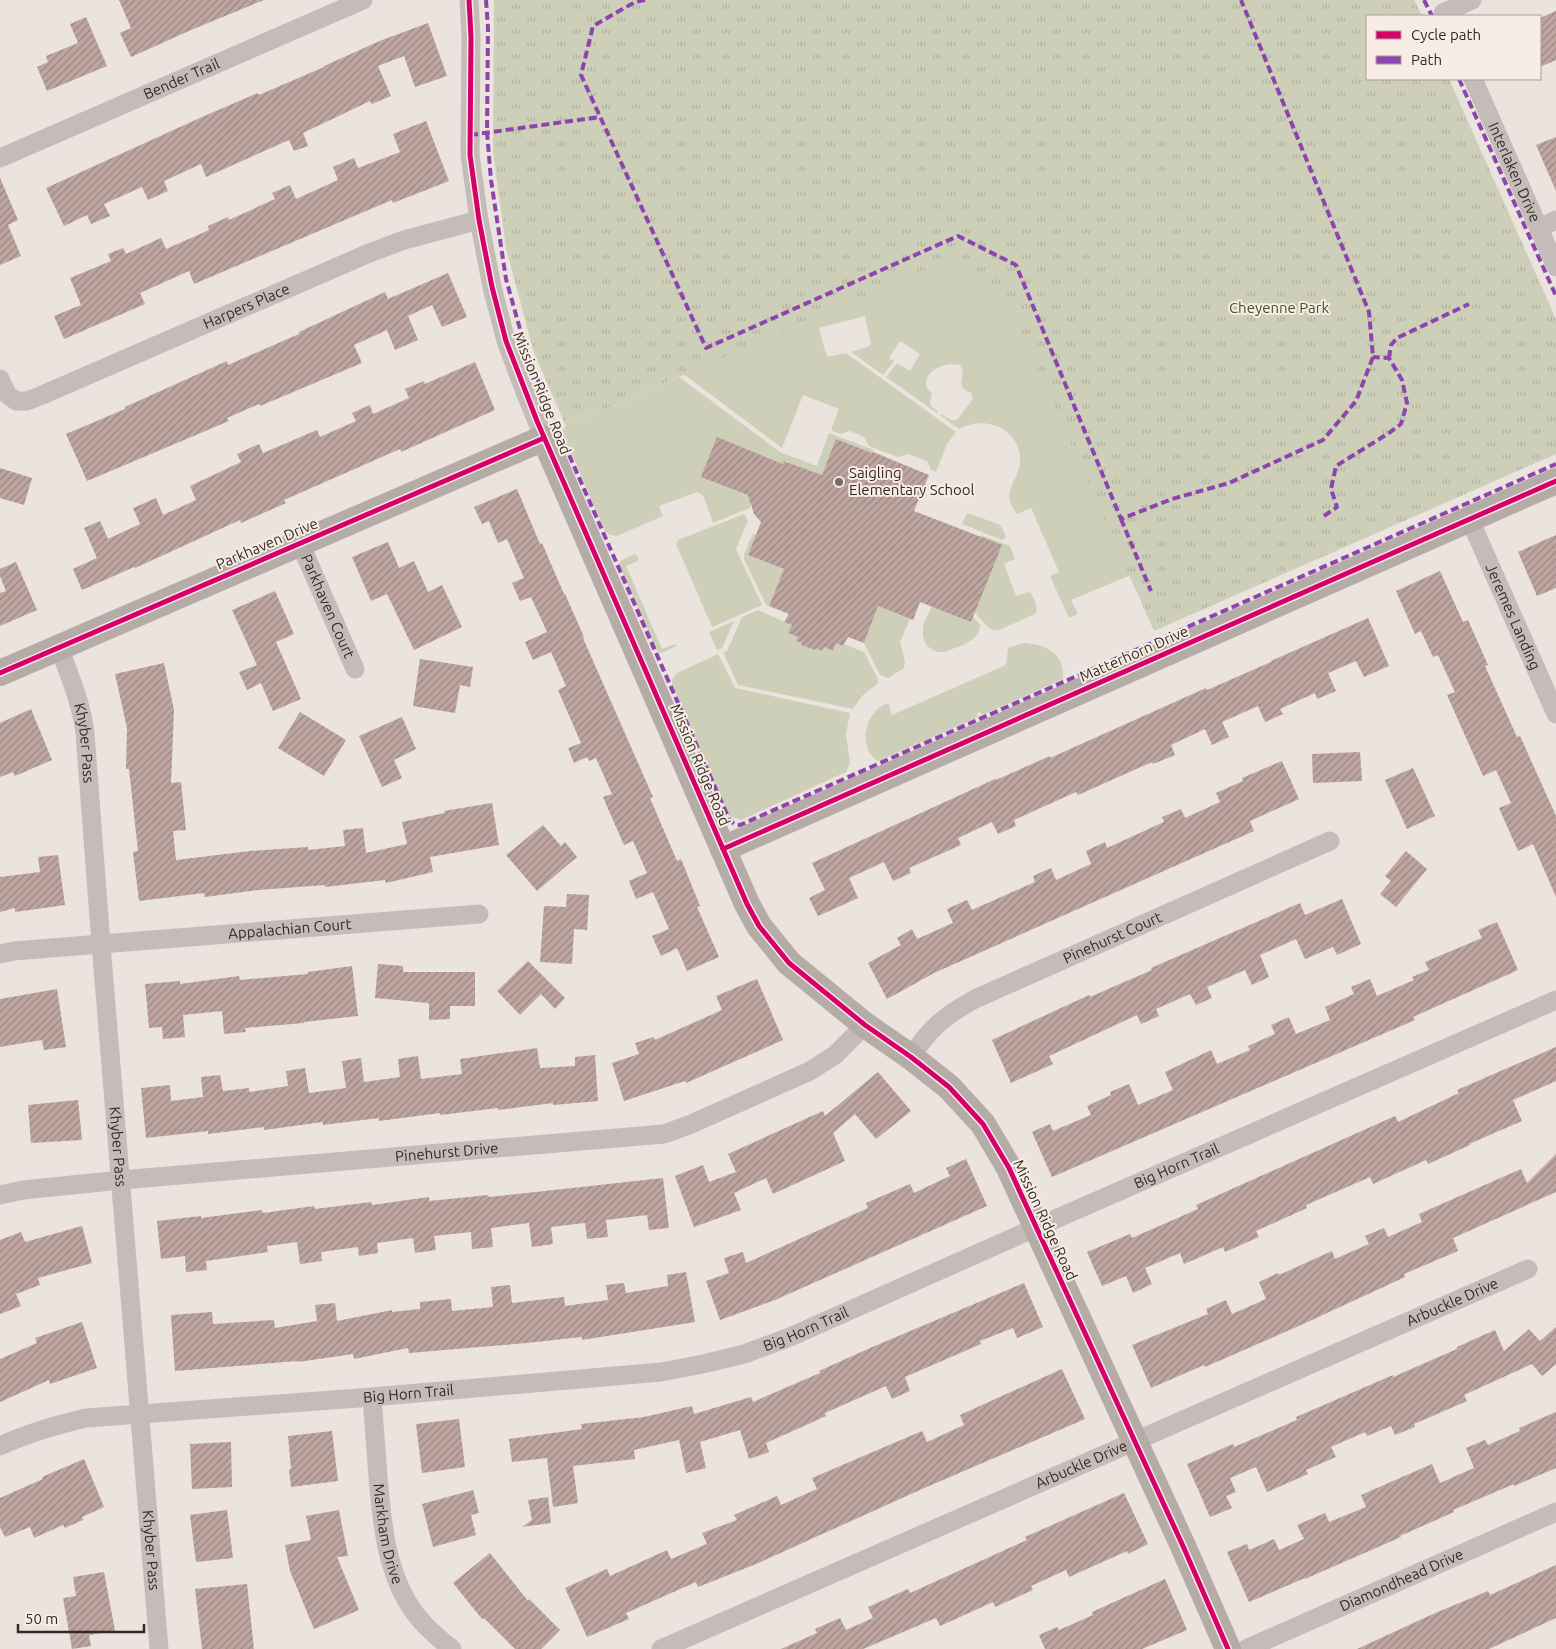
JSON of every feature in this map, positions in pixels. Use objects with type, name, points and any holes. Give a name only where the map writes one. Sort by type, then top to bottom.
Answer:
[{"type":"street","name":"Bender Trail","points":[[0,158],[363,0]]},
{"type":"street","name":"Mission Ridge Road","points":[[469,0],[471,36],[470,156],[479,220],[492,287],[506,341],[544,438],[747,904],[759,926],[789,963],[865,1025],[911,1057],[949,1087],[983,1124],[1009,1168],[1183,1546],[1228,1649]]},
{"type":"street","points":[[1442,10],[1472,0]]},
{"type":"street","name":"Interlaken Drive","points":[[1474,80],[1548,224],[1556,267]]},
{"type":"street","name":"Harpers Place","points":[[0,379],[7,394],[16,401],[40,396],[367,254],[404,240],[479,220]]},
{"type":"street","name":"Parkhaven Drive","points":[[0,673],[544,438]]},
{"type":"street","name":"Matterhorn Drive","points":[[723,849],[1556,482]]},
{"type":"street","name":"Jeremes Landing","points":[[1470,520],[1556,714]]},
{"type":"street","name":"Parkhaven Court","points":[[300,543],[354,669]]},
{"type":"street","name":"Khyber Pass","points":[[58,647],[82,709],[85,733],[159,1649]]},
{"type":"street","name":"Pinehurst Court","points":[[911,1057],[936,1024],[961,1006],[1330,842]]},
{"type":"street","name":"Appalachian Court","points":[[0,954],[14,951],[479,914]]},
{"type":"street","name":"Big Horn Trail","points":[[0,1446],[54,1425],[86,1418],[372,1397],[661,1372],[744,1354],[790,1337],[1556,1000]]},
{"type":"street","name":"Pinehurst Drive","points":[[0,1195],[23,1190],[121,1180],[664,1134],[689,1125],[810,1070],[835,1055],[865,1025]]},
{"type":"street","name":"Arbuckle Drive","points":[[661,1649],[1528,1269]]},
{"type":"street","name":"Markham Drive","points":[[372,1397],[382,1523],[388,1552],[400,1588],[414,1612],[436,1636],[452,1649]]},
{"type":"street","name":"Diamondhead Drive","points":[[1246,1649],[1556,1512]]},
{"type":"green space","name":"Cheyenne Park","points":[[494,0],[1414,0],[1422,15],[1366,15],[1366,80],[1449,80],[1556,319],[1556,454],[1154,631],[1002,288],[949,259],[566,426],[534,353],[506,248],[493,152]]},
{"type":"green space","points":[[939,250],[995,263],[1138,572],[1071,600],[1078,614],[1069,618],[1050,576],[1059,572],[1031,508],[1017,514],[1010,501],[1010,492],[1020,463],[1019,451],[1015,441],[1009,433],[991,424],[980,423],[959,429],[940,415],[951,420],[957,420],[973,399],[971,393],[962,387],[963,372],[960,365],[943,366],[937,368],[929,375],[926,386],[932,394],[930,404],[938,411],[937,413],[886,377],[897,363],[910,371],[920,354],[900,341],[889,358],[894,361],[883,375],[851,352],[871,344],[865,316],[819,328],[827,357],[846,353],[956,432],[947,444],[936,472],[931,470],[927,461],[908,454],[898,457],[869,446],[864,437],[850,431],[841,434],[831,430],[839,409],[803,395],[782,448],[678,370]]},
{"type":"green space","points":[[679,377],[780,452],[817,466],[829,433],[874,450],[872,453],[836,440],[822,475],[785,461],[783,464],[717,438],[752,496],[750,508],[713,523],[703,495],[697,492],[659,506],[663,516],[617,536],[610,535],[605,531],[562,431],[566,426]]},
{"type":"green space","points":[[967,513],[998,524],[1001,526],[1006,537],[1002,540],[962,524]]},
{"type":"green space","points":[[744,514],[748,520],[736,549],[762,605],[712,627],[676,544],[678,540]]},
{"type":"green space","points":[[753,533],[756,535],[748,555],[784,569],[769,606],[766,605],[744,559],[744,554]]},
{"type":"green space","points":[[981,535],[1010,546],[1015,559],[1004,564],[1016,596],[1030,592],[1036,605],[1035,614],[999,630],[988,627],[975,613]]},
{"type":"green space","points":[[634,554],[638,556],[638,561],[626,566],[662,649],[675,644],[677,646],[662,653],[657,651],[619,564],[622,560]]},
{"type":"green space","points":[[878,606],[910,619],[900,642],[905,661],[904,668],[888,678],[880,675],[864,643]]},
{"type":"green space","points":[[932,606],[971,621],[973,617],[980,625],[976,636],[961,646],[944,652],[931,649],[923,638],[923,626]]},
{"type":"green space","points":[[758,610],[792,625],[788,633],[798,637],[796,640],[802,643],[801,645],[815,650],[816,648],[822,651],[824,647],[833,651],[836,643],[864,652],[878,679],[878,683],[862,696],[853,709],[738,685],[723,652],[727,651],[742,617]]},
{"type":"green space","points":[[734,621],[722,648],[717,650],[709,632]]},
{"type":"green space","points":[[1024,643],[1047,648],[1053,652],[1061,663],[1063,679],[982,715],[980,712],[977,713],[978,717],[878,761],[871,755],[867,747],[866,729],[874,713],[880,707],[888,703],[892,715],[1006,665],[1008,648]]},
{"type":"green space","points":[[718,654],[735,688],[850,713],[846,734],[850,763],[846,772],[741,820],[729,816],[672,684],[672,680],[677,673]]},
{"type":"building","points":[[119,0],[264,0],[131,57],[120,33],[131,28]]},
{"type":"building","points":[[1556,11],[1556,60],[1541,67],[1541,18]]},
{"type":"building","points":[[86,17],[107,66],[47,91],[37,67],[48,62],[46,56],[78,43],[70,24]]},
{"type":"building","points":[[428,23],[447,76],[415,87],[404,56],[378,66],[391,96],[372,104],[370,101],[303,133],[308,146],[294,151],[289,140],[206,177],[201,164],[164,181],[168,191],[148,200],[142,187],[104,204],[110,216],[91,224],[87,215],[64,226],[46,188],[202,117],[258,93],[259,95],[382,40]]},
{"type":"building","points":[[426,121],[449,181],[393,203],[392,200],[194,284],[189,271],[140,293],[145,304],[64,339],[54,316],[81,305],[70,278],[111,261],[108,254],[123,248],[126,254],[161,238],[166,249],[209,230],[208,226],[228,217],[229,220],[275,199],[272,193],[290,185],[296,199],[338,180],[333,167],[354,158],[358,168],[400,152],[393,134]]},
{"type":"building","points":[[1556,137],[1556,191],[1536,145]]},
{"type":"building","points":[[0,178],[18,220],[8,225],[21,256],[0,265]]},
{"type":"building","points":[[448,273],[467,317],[442,327],[432,305],[408,316],[418,340],[395,350],[387,330],[354,345],[362,363],[260,406],[259,404],[227,418],[229,421],[87,481],[66,434],[125,409],[125,407],[227,361],[228,365],[299,334],[299,332],[385,292],[388,299]]},
{"type":"building","points":[[475,362],[495,410],[401,452],[400,449],[284,500],[286,503],[241,523],[240,520],[82,590],[73,569],[97,558],[84,528],[100,521],[108,539],[140,524],[133,508],[156,498],[163,515],[196,500],[190,486],[241,462],[237,454],[259,444],[263,453],[317,430],[320,437],[356,421],[352,413],[370,405],[373,414],[409,398],[405,389],[424,381],[425,384]]},
{"type":"building","points":[[717,437],[783,464],[784,461],[822,475],[836,439],[929,475],[914,511],[1002,545],[971,622],[920,602],[913,620],[878,606],[864,643],[848,637],[843,646],[836,643],[833,651],[824,647],[822,651],[816,648],[815,650],[801,645],[802,643],[796,641],[798,637],[788,633],[792,625],[784,622],[789,614],[769,606],[784,569],[748,555],[761,522],[754,514],[748,495],[701,477]]},
{"type":"building","points":[[0,468],[32,478],[24,505],[0,498]]},
{"type":"building","points":[[517,489],[540,544],[542,543],[584,637],[653,797],[650,798],[677,861],[681,859],[700,906],[697,907],[719,957],[687,971],[677,948],[661,956],[652,936],[669,929],[653,892],[636,899],[629,881],[647,873],[633,841],[624,845],[616,827],[603,797],[612,794],[596,758],[589,761],[587,757],[574,763],[568,748],[581,743],[558,690],[566,686],[551,652],[533,660],[525,642],[547,632],[531,597],[520,601],[512,583],[524,578],[507,539],[498,543],[489,521],[482,524],[474,507]]},
{"type":"building","points":[[1556,535],[1556,588],[1537,596],[1518,552]]},
{"type":"building","points":[[388,542],[399,568],[414,561],[428,592],[442,585],[462,627],[414,650],[387,594],[371,601],[352,557]]},
{"type":"building","points":[[16,562],[37,610],[0,626],[0,593],[6,591],[0,576],[0,569]]},
{"type":"building","points":[[1440,571],[1463,622],[1468,620],[1488,665],[1485,666],[1517,737],[1520,736],[1556,816],[1556,897],[1533,844],[1518,851],[1499,808],[1511,803],[1496,770],[1483,776],[1447,695],[1455,692],[1438,655],[1433,657],[1421,631],[1415,634],[1396,591]]},
{"type":"building","points":[[275,591],[294,634],[276,642],[301,699],[273,711],[261,683],[247,690],[239,672],[257,665],[232,610]]},
{"type":"building","points":[[1368,618],[1389,666],[1364,677],[1356,661],[1328,673],[1336,691],[1317,699],[1315,693],[1280,709],[1283,714],[1265,722],[1258,706],[1222,722],[1229,737],[1212,745],[1205,729],[1171,745],[1175,755],[1153,764],[1152,762],[1078,795],[1076,792],[1014,820],[1016,826],[998,834],[992,822],[958,838],[961,845],[909,868],[911,873],[893,881],[884,862],[849,878],[858,898],[818,916],[809,898],[825,890],[812,863],[995,779],[1050,756],[1050,758]]},
{"type":"building","points":[[420,659],[473,667],[470,687],[460,685],[455,713],[413,706]]},
{"type":"building","points":[[164,663],[174,710],[171,783],[181,782],[186,830],[173,831],[176,860],[250,851],[308,847],[308,850],[345,846],[343,830],[363,828],[366,853],[407,844],[402,822],[445,813],[444,811],[492,803],[499,845],[430,857],[433,872],[386,883],[385,880],[325,887],[325,885],[258,890],[205,897],[204,893],[139,901],[133,852],[138,851],[129,769],[126,769],[127,728],[115,674]]},
{"type":"building","points":[[31,709],[52,760],[15,776],[13,772],[0,777],[0,723]]},
{"type":"building","points":[[300,712],[346,740],[324,776],[278,748]]},
{"type":"building","points":[[402,717],[416,749],[394,760],[402,778],[382,787],[359,736]]},
{"type":"building","points":[[1360,752],[1362,781],[1313,783],[1312,754]]},
{"type":"building","points":[[1282,761],[1299,799],[1250,821],[1254,831],[934,973],[887,999],[868,963],[901,945],[897,938],[912,929],[917,939],[953,923],[947,909],[967,900],[972,910],[1035,882],[1033,876],[1051,868],[1056,880],[1091,864],[1086,851],[1105,842],[1107,848],[1164,822],[1162,817],[1181,809],[1185,818],[1220,802],[1216,793],[1243,781],[1242,778]]},
{"type":"building","points":[[1413,768],[1435,816],[1407,829],[1385,780]]},
{"type":"building","points":[[543,825],[561,846],[565,842],[577,857],[537,891],[506,855]]},
{"type":"building","points":[[1406,851],[1427,869],[1396,907],[1380,894],[1391,881],[1385,876]]},
{"type":"building","points":[[58,855],[65,905],[15,912],[15,908],[0,912],[0,877],[40,872],[38,857]]},
{"type":"building","points":[[567,894],[589,895],[587,930],[574,929],[572,964],[540,962],[544,906],[566,907]]},
{"type":"building","points":[[1342,899],[1361,944],[1337,955],[1333,947],[1305,959],[1296,939],[1260,955],[1269,977],[1252,985],[1245,970],[1207,987],[1212,998],[1196,1005],[1190,994],[1156,1009],[1159,1016],[1141,1024],[1137,1015],[1049,1056],[1053,1064],[1011,1083],[992,1040],[1089,995],[1090,997],[1152,970],[1151,968],[1300,903],[1305,915]]},
{"type":"building","points":[[1497,922],[1518,970],[1413,1017],[1415,1020],[1052,1177],[1032,1132],[1050,1124],[1053,1131],[1091,1115],[1087,1106],[1111,1095],[1110,1092],[1129,1084],[1138,1105],[1173,1090],[1165,1072],[1211,1050],[1217,1064],[1250,1050],[1248,1046],[1275,1034],[1271,1025],[1289,1017],[1296,1034],[1330,1020],[1325,1007],[1354,994],[1351,987],[1370,979],[1377,996],[1414,980],[1412,977],[1429,970],[1425,962],[1482,938],[1478,930]]},
{"type":"building","points":[[528,961],[565,998],[555,1009],[541,994],[520,1015],[497,991]]},
{"type":"building","points":[[378,964],[403,966],[403,972],[475,972],[475,1006],[450,1006],[450,1019],[429,1020],[429,1003],[375,998]]},
{"type":"building","points":[[352,966],[358,1016],[245,1028],[246,1032],[224,1034],[222,1011],[183,1015],[185,1037],[163,1039],[162,1027],[149,1028],[145,984],[180,981],[180,984],[239,976],[240,980],[308,974],[308,972]]},
{"type":"building","points":[[757,979],[783,1040],[686,1083],[685,1081],[624,1101],[612,1063],[639,1054],[635,1043],[654,1037],[655,1040],[722,1010],[716,996]]},
{"type":"building","points":[[57,989],[66,1047],[44,1050],[42,1040],[0,1047],[0,999]]},
{"type":"building","points":[[1556,1047],[1556,1081],[1513,1100],[1522,1121],[1428,1164],[1426,1160],[1373,1184],[1370,1177],[1306,1205],[1307,1208],[1256,1231],[1259,1237],[1225,1252],[1223,1247],[1184,1264],[1180,1253],[1145,1268],[1152,1284],[1133,1293],[1126,1276],[1102,1286],[1087,1252],[1130,1234],[1132,1238],[1198,1209],[1196,1205],[1395,1116],[1398,1122],[1459,1093],[1457,1090]]},
{"type":"building","points":[[537,1048],[540,1068],[575,1066],[575,1057],[595,1055],[598,1101],[553,1105],[553,1103],[440,1115],[440,1113],[379,1121],[379,1118],[323,1125],[323,1122],[264,1130],[264,1127],[208,1134],[208,1131],[146,1138],[141,1088],[170,1085],[171,1101],[203,1097],[201,1077],[220,1075],[223,1091],[249,1088],[249,1092],[288,1086],[286,1071],[305,1068],[309,1093],[346,1088],[342,1061],[361,1058],[364,1082],[400,1077],[398,1059],[418,1056],[421,1079],[462,1074],[460,1059]]},
{"type":"building","points":[[878,1072],[911,1111],[876,1139],[855,1114],[833,1133],[845,1161],[773,1194],[766,1178],[734,1193],[741,1210],[694,1227],[675,1176],[703,1165],[709,1182],[736,1172],[728,1154],[823,1111],[825,1116]]},
{"type":"building","points":[[78,1100],[82,1140],[31,1143],[28,1105]]},
{"type":"building","points":[[1556,1154],[1556,1192],[1453,1238],[1458,1251],[1404,1274],[1405,1277],[1301,1325],[1205,1367],[1204,1365],[1151,1388],[1132,1345],[1208,1314],[1206,1309],[1226,1300],[1232,1314],[1266,1299],[1259,1282],[1332,1251],[1335,1259],[1369,1244],[1365,1236],[1384,1228],[1388,1237],[1422,1222],[1419,1214],[1521,1169],[1527,1183]]},
{"type":"building","points":[[966,1159],[987,1206],[775,1300],[720,1320],[706,1281],[729,1273],[724,1258],[743,1252],[746,1263],[868,1208],[866,1203],[910,1184],[914,1193],[950,1176],[946,1168]]},
{"type":"building","points":[[663,1178],[669,1228],[649,1230],[647,1215],[606,1220],[608,1237],[587,1239],[585,1223],[551,1227],[553,1244],[532,1247],[529,1223],[491,1228],[493,1247],[472,1249],[471,1232],[434,1236],[436,1250],[415,1253],[413,1238],[377,1243],[378,1253],[359,1256],[358,1247],[321,1252],[322,1261],[300,1264],[297,1242],[267,1246],[268,1252],[206,1261],[207,1270],[186,1272],[185,1256],[161,1259],[157,1221],[201,1216],[201,1218],[262,1210],[263,1213],[314,1206],[315,1209],[371,1202],[372,1205],[429,1197],[429,1201],[488,1195],[489,1197]]},
{"type":"building","points":[[82,1226],[92,1263],[38,1278],[40,1285],[16,1294],[21,1306],[0,1314],[0,1240],[21,1232],[25,1242]]},
{"type":"building","points":[[686,1272],[695,1322],[582,1340],[582,1337],[409,1353],[408,1348],[354,1359],[353,1354],[298,1362],[175,1371],[171,1315],[212,1312],[213,1324],[274,1320],[275,1328],[317,1321],[315,1305],[335,1303],[337,1321],[392,1310],[392,1312],[420,1309],[420,1302],[451,1299],[452,1311],[493,1307],[491,1287],[510,1285],[512,1303],[564,1297],[565,1306],[608,1300],[606,1285],[624,1283],[626,1293],[668,1286],[667,1275]]},
{"type":"building","points":[[1024,1283],[1043,1327],[1017,1338],[1013,1328],[980,1341],[981,1344],[905,1377],[910,1391],[892,1399],[886,1386],[825,1413],[826,1416],[766,1443],[769,1452],[749,1459],[740,1430],[700,1442],[706,1468],[686,1473],[679,1440],[634,1450],[635,1459],[573,1466],[578,1503],[553,1507],[547,1458],[512,1462],[509,1439],[582,1429],[581,1424],[644,1417],[692,1406],[694,1414],[751,1397],[753,1402],[820,1373],[819,1371],[870,1348]]},
{"type":"building","points":[[82,1322],[97,1368],[50,1384],[49,1380],[0,1402],[0,1359],[37,1343],[35,1338]]},
{"type":"building","points":[[1556,1327],[1556,1364],[1542,1376],[1532,1364],[1464,1395],[1467,1401],[1414,1424],[1415,1427],[1395,1435],[1391,1426],[1367,1436],[1365,1432],[1331,1447],[1336,1457],[1306,1470],[1308,1474],[1267,1492],[1256,1467],[1230,1478],[1236,1492],[1226,1496],[1232,1508],[1210,1517],[1187,1464],[1233,1444],[1234,1447],[1297,1420],[1296,1417],[1393,1375],[1393,1377],[1495,1330],[1504,1351],[1529,1329],[1540,1341]]},
{"type":"building","points":[[1062,1369],[1085,1419],[922,1489],[756,1564],[698,1587],[696,1582],[626,1613],[629,1619],[587,1637],[565,1588],[607,1569],[610,1576],[667,1550],[671,1559],[707,1544],[702,1533],[737,1520],[734,1515],[777,1496],[781,1505],[817,1489],[812,1478],[922,1431],[927,1442],[964,1425],[960,1415]]},
{"type":"building","points":[[1556,1412],[1556,1468],[1453,1510],[1454,1512],[1401,1537],[1249,1602],[1227,1552],[1247,1544],[1249,1550],[1274,1539],[1279,1550],[1304,1539],[1297,1525],[1325,1513],[1329,1522],[1366,1507],[1361,1495],[1432,1464],[1440,1483],[1474,1468],[1466,1448],[1485,1440],[1488,1445],[1520,1431],[1519,1428]]},
{"type":"building","points":[[459,1419],[465,1467],[422,1473],[416,1424]]},
{"type":"building","points":[[332,1431],[338,1481],[291,1487],[288,1436]]},
{"type":"building","points":[[231,1442],[232,1487],[192,1489],[190,1444]]},
{"type":"building","points":[[84,1459],[104,1507],[82,1517],[83,1520],[65,1528],[63,1525],[34,1538],[30,1527],[5,1537],[0,1527],[0,1498]]},
{"type":"building","points":[[473,1490],[479,1513],[471,1515],[476,1535],[433,1547],[422,1504]]},
{"type":"building","points":[[1124,1493],[1148,1544],[1128,1554],[1127,1551],[1069,1577],[1066,1570],[1031,1586],[1033,1590],[995,1607],[993,1602],[940,1626],[936,1618],[863,1649],[781,1649],[817,1633],[815,1629],[840,1618],[846,1630],[873,1618],[868,1607],[908,1589],[910,1593],[1027,1540],[1025,1537]]},
{"type":"building","points":[[548,1497],[551,1523],[522,1527],[532,1520],[528,1500]]},
{"type":"building","points":[[227,1510],[233,1558],[196,1562],[190,1515]]},
{"type":"building","points":[[339,1510],[348,1556],[337,1557],[359,1610],[314,1629],[290,1571],[285,1545],[311,1540],[306,1516]]},
{"type":"building","points":[[490,1553],[528,1601],[529,1599],[560,1630],[541,1649],[515,1649],[484,1618],[482,1619],[453,1583]]},
{"type":"building","points":[[1556,1565],[1556,1618],[1489,1649],[1357,1649],[1433,1614],[1488,1591],[1490,1595]]},
{"type":"building","points":[[104,1572],[115,1631],[89,1635],[91,1646],[72,1649],[63,1598],[76,1596],[73,1577]]},
{"type":"building","points":[[1165,1579],[1187,1630],[1142,1649],[1045,1649],[1039,1635],[1057,1627],[1059,1630],[1093,1615],[1092,1612]]},
{"type":"building","points":[[247,1584],[254,1649],[202,1649],[195,1589]]},
{"type":"marked path","points":[[486,0],[488,28],[487,132],[491,180],[506,279],[525,347],[552,416],[729,819],[734,824],[740,825],[1556,464]]},
{"type":"marked path","points":[[645,0],[635,2],[593,26],[581,75],[706,348],[958,236],[1016,265],[1121,519],[1172,499],[1229,483],[1323,440],[1356,401],[1373,357],[1369,312],[1241,0]]},
{"type":"marked path","points":[[1424,0],[1432,15]]},
{"type":"marked path","points":[[1459,80],[1556,296]]},
{"type":"marked path","points":[[470,135],[600,117]]},
{"type":"marked path","points":[[1389,358],[1391,345],[1397,338],[1469,304]]},
{"type":"marked path","points":[[1324,516],[1337,507],[1331,489],[1336,466],[1401,424],[1407,403],[1402,380],[1389,358],[1373,357]]},
{"type":"marked path","points":[[1121,519],[1151,591]]},
{"type":"cycle path","points":[[469,0],[471,37],[470,155],[479,220],[492,287],[506,341],[537,421],[747,904],[759,926],[789,963],[865,1025],[911,1057],[949,1087],[983,1124],[1009,1168],[1183,1546],[1228,1649]]},
{"type":"cycle path","points":[[0,673],[544,438]]},
{"type":"cycle path","points":[[723,849],[1556,481]]},
{"type":"place","name":"Saigling Elementary School","points":[[839,482]]}]
